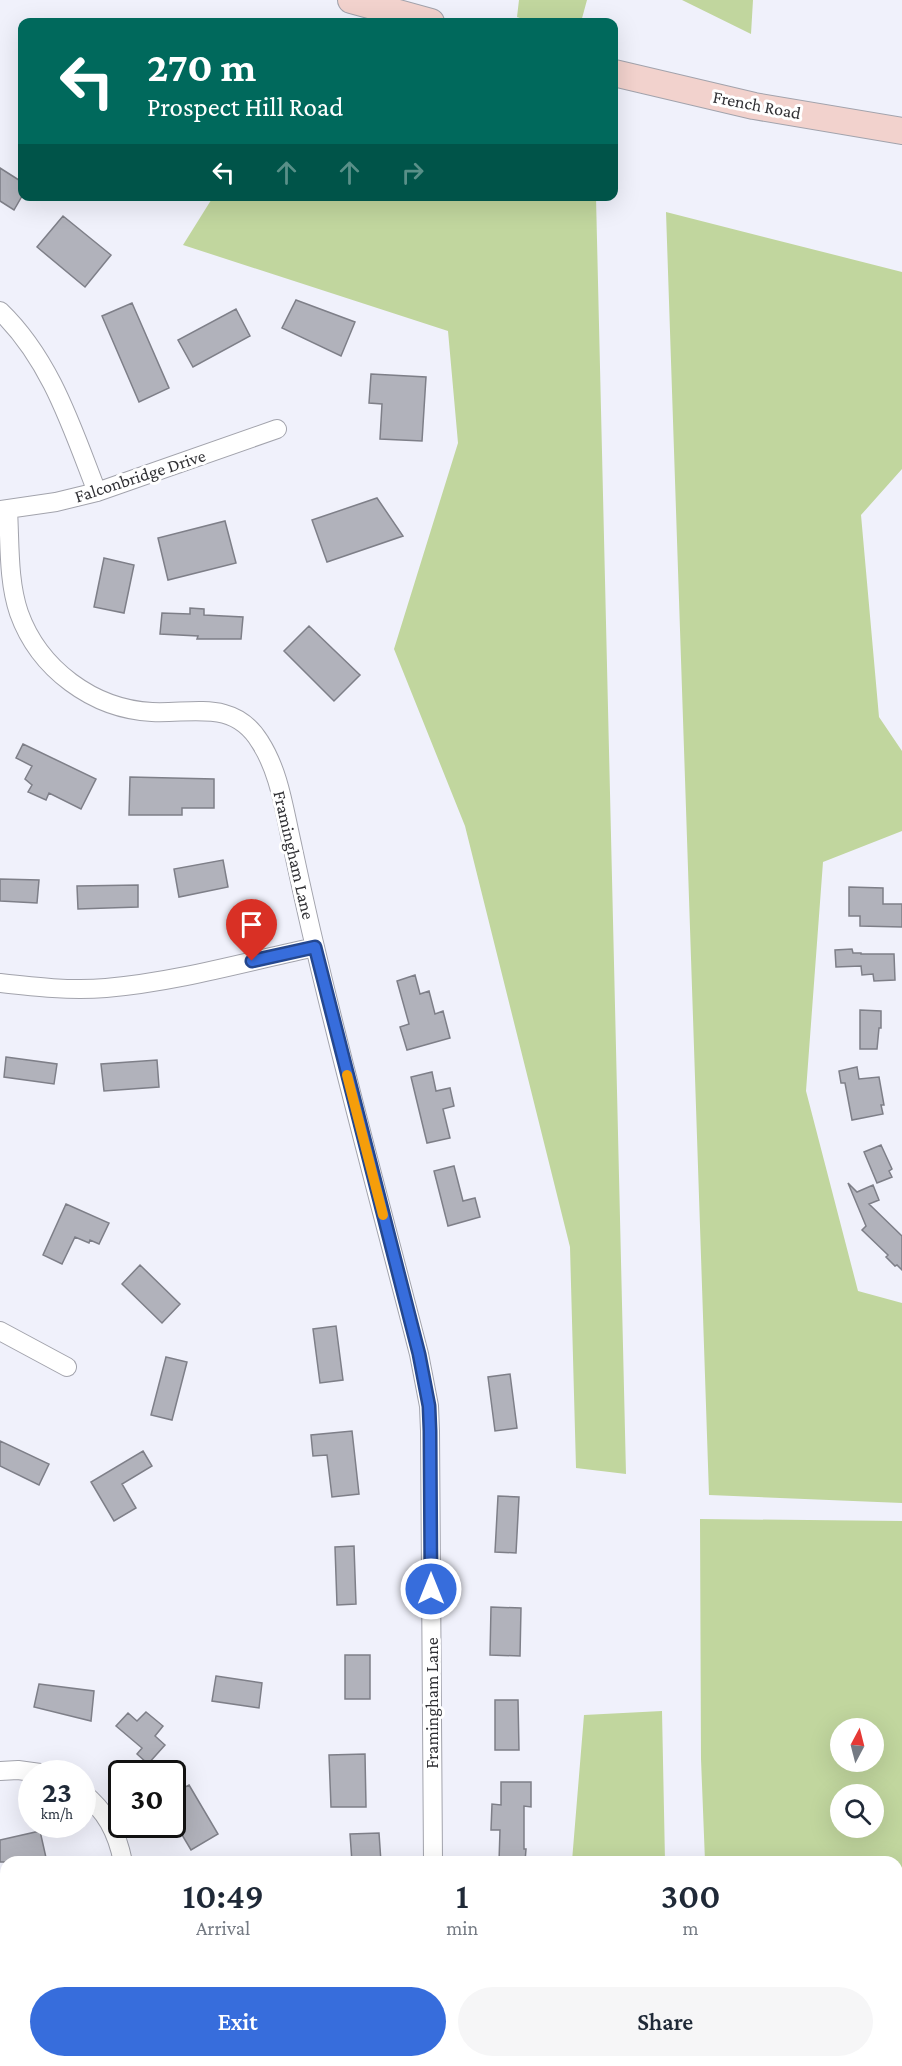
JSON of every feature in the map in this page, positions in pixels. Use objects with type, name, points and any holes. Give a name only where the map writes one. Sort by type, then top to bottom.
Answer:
[{"type":"street","points":[[351,0],[416,18]]},
{"type":"street","name":"French Road","points":[[618,74],[754,106],[902,131]]},
{"type":"street","points":[[0,311],[26,338],[46,369],[97,492]]},
{"type":"street","name":"Falconbridge Drive","points":[[4,510],[56,502],[97,492],[277,429]]},
{"type":"street","name":"Framingham Lane","points":[[4,510],[18,611],[28,635],[60,674],[80,690],[129,709],[160,712],[203,710],[231,716],[242,722],[260,741],[274,771],[315,947],[419,1354],[429,1406],[432,1856]]},
{"type":"street","points":[[0,983],[40,987],[105,988],[146,983],[315,947]]},
{"type":"street","points":[[0,1331],[67,1367]]},
{"type":"street","points":[[0,1771],[18,1770]]},
{"type":"street","points":[[96,1804],[109,1820],[122,1856]]},
{"type":"green space","points":[[519,0],[587,0],[582,18],[517,17]]},
{"type":"green space","points":[[682,0],[753,0],[751,34]]},
{"type":"green space","points":[[210,201],[596,201],[626,1474],[576,1468],[570,1247],[465,826],[394,649],[458,443],[448,331],[183,245]]},
{"type":"green space","points":[[666,212],[902,272],[902,469],[861,515],[879,717],[902,751],[902,831],[823,862],[806,1091],[858,1291],[902,1303],[902,1503],[709,1495]]},
{"type":"green space","points":[[700,1519],[902,1521],[902,1856],[705,1856],[701,1759]]},
{"type":"green space","points":[[662,1711],[665,1856],[572,1856],[584,1715]]},
{"type":"building","points":[[0,168],[18,179],[19,201],[14,210],[0,201]]},
{"type":"building","points":[[63,216],[111,255],[85,287],[37,247]]},
{"type":"building","points":[[296,300],[355,322],[341,356],[282,328]]},
{"type":"building","points":[[132,303],[169,388],[139,402],[102,316]]},
{"type":"building","points":[[236,309],[250,336],[193,367],[178,340]]},
{"type":"building","points":[[371,374],[426,377],[422,441],[380,439],[382,404],[369,403]]},
{"type":"building","points":[[377,498],[403,536],[327,562],[312,520]]},
{"type":"building","points":[[225,521],[236,563],[168,580],[158,538]]},
{"type":"building","points":[[104,558],[134,565],[124,613],[94,607]]},
{"type":"building","points":[[190,608],[204,609],[204,615],[243,617],[241,639],[197,639],[198,636],[160,634],[162,613],[190,614]]},
{"type":"building","points":[[309,626],[360,675],[334,701],[284,651]]},
{"type":"building","points":[[23,744],[96,779],[81,809],[49,793],[46,800],[28,792],[32,785],[25,779],[32,766],[16,758]]},
{"type":"building","points":[[130,777],[214,779],[214,808],[182,808],[182,815],[129,815]]},
{"type":"building","points":[[223,860],[228,887],[179,897],[174,869]]},
{"type":"building","points":[[0,879],[39,880],[37,903],[0,901]]},
{"type":"building","points":[[138,885],[138,907],[78,909],[77,886]]},
{"type":"building","points":[[849,887],[883,888],[883,904],[902,904],[902,927],[860,926],[860,916],[849,916]]},
{"type":"building","points":[[852,949],[853,953],[861,954],[894,954],[895,980],[874,981],[873,974],[862,975],[861,966],[836,967],[835,950]]},
{"type":"building","points":[[415,975],[420,994],[429,991],[435,1014],[443,1011],[450,1038],[407,1050],[400,1027],[409,1024],[397,981]]},
{"type":"building","points":[[860,1010],[881,1011],[877,1049],[860,1049]]},
{"type":"building","points":[[6,1057],[57,1064],[54,1084],[4,1077]]},
{"type":"building","points":[[157,1060],[159,1087],[104,1091],[101,1064]]},
{"type":"building","points":[[857,1067],[859,1079],[879,1077],[884,1105],[881,1105],[883,1114],[852,1120],[845,1083],[841,1083],[839,1071]]},
{"type":"building","points":[[432,1072],[436,1091],[450,1088],[454,1106],[443,1109],[450,1138],[427,1143],[411,1077]]},
{"type":"building","points":[[881,1145],[892,1169],[889,1171],[892,1177],[877,1183],[864,1152]]},
{"type":"building","points":[[454,1166],[463,1201],[475,1198],[480,1217],[448,1226],[434,1171]]},
{"type":"building","points":[[848,1183],[857,1192],[873,1185],[879,1200],[869,1204],[902,1236],[902,1270],[886,1257],[888,1255],[862,1230],[866,1226]]},
{"type":"building","points":[[66,1204],[109,1223],[99,1244],[90,1240],[89,1243],[75,1237],[62,1264],[43,1255]]},
{"type":"building","points":[[140,1265],[180,1304],[162,1323],[122,1284]]},
{"type":"building","points":[[336,1326],[343,1380],[320,1383],[313,1329]]},
{"type":"building","points":[[166,1357],[187,1362],[172,1420],[151,1415]]},
{"type":"building","points":[[510,1374],[517,1428],[495,1431],[488,1377]]},
{"type":"building","points":[[352,1431],[359,1494],[332,1497],[327,1455],[313,1456],[311,1435]]},
{"type":"building","points":[[0,1441],[49,1464],[39,1485],[0,1466]]},
{"type":"building","points":[[143,1451],[152,1466],[122,1484],[136,1508],[114,1521],[91,1482]]},
{"type":"building","points":[[498,1496],[519,1497],[516,1553],[495,1552]]},
{"type":"building","points":[[354,1546],[356,1604],[337,1605],[335,1547]]},
{"type":"building","points":[[491,1607],[521,1608],[520,1656],[490,1655]]},
{"type":"building","points":[[345,1655],[370,1655],[370,1699],[345,1699]]},
{"type":"building","points":[[216,1676],[262,1683],[259,1708],[212,1701]]},
{"type":"building","points":[[39,1684],[94,1691],[91,1721],[34,1707]]},
{"type":"building","points":[[495,1700],[518,1700],[519,1750],[495,1750]]},
{"type":"building","points":[[146,1712],[163,1726],[155,1736],[165,1745],[152,1760],[144,1760],[137,1754],[142,1748],[116,1726],[128,1713],[137,1721]]},
{"type":"building","points":[[365,1754],[366,1807],[331,1807],[329,1755]]},
{"type":"building","points":[[501,1782],[531,1782],[531,1807],[524,1806],[525,1856],[499,1856],[500,1830],[491,1830],[492,1804],[501,1805]]},
{"type":"building","points":[[189,1785],[218,1834],[191,1850],[184,1838],[186,1838],[186,1787]]},
{"type":"building","points":[[379,1833],[381,1856],[352,1856],[350,1834]]},
{"type":"building","points":[[18,1836],[18,1838],[42,1838],[46,1856],[0,1856],[0,1840]]},
{"type":"slow traffic","points":[[347,1075],[383,1215]]},
{"type":"route","points":[[252,961],[315,947],[419,1354],[429,1406],[431,1589]]}]
